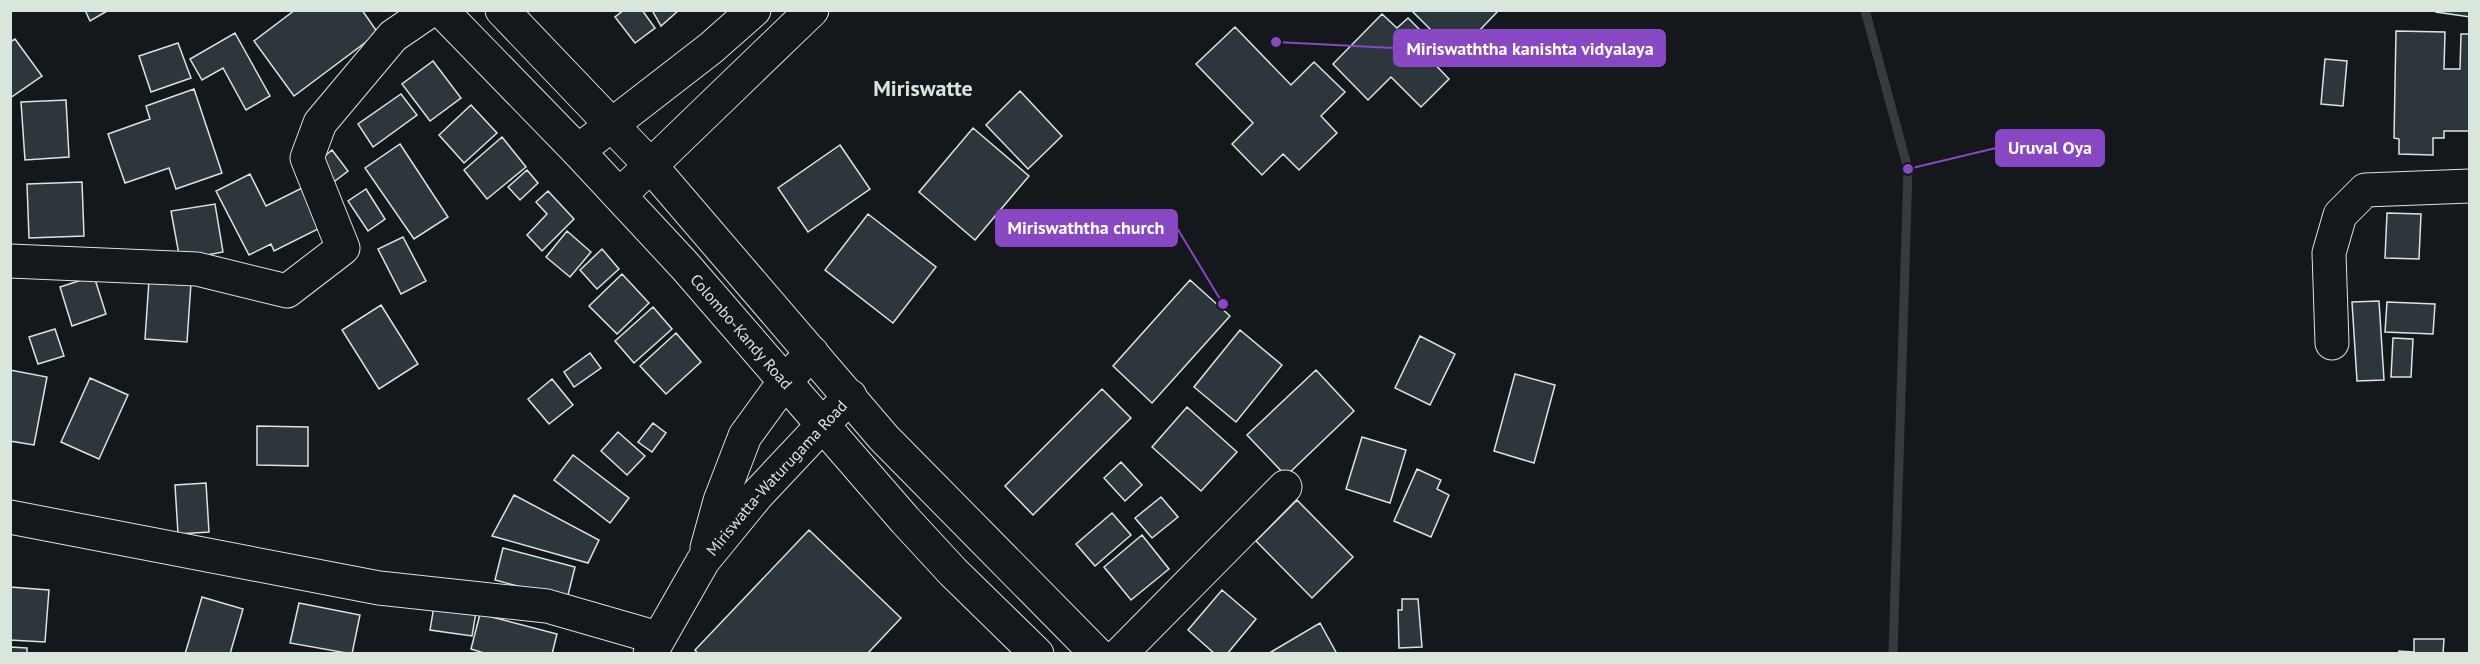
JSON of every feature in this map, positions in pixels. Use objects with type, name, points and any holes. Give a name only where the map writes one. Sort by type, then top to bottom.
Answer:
[{"type":"main road","points":[[10,261],[197,269],[287,291],[343,248],[307,158],[321,123],[393,36],[431,10]]},
{"type":"main road","name":"Colombo-Kandy Road","points":[[441,10],[620,195],[685,266],[952,572],[1037,654]]},
{"type":"main road","points":[[502,10],[650,165],[884,438],[1097,654]]},
{"type":"main road","points":[[578,151],[711,48],[754,10]]},
{"type":"main road","points":[[620,195],[812,10]]},
{"type":"main road","points":[[2332,344],[2329,253],[2340,215],[2366,190],[2469,186]]},
{"type":"main road","name":"Miriswatta-Waturugama Road","points":[[703,561],[720,501],[745,436],[785,381],[812,353]]},
{"type":"main road","name":"Miriswatta-Waturugama Road","points":[[654,646],[703,561],[757,495],[850,396]]},
{"type":"main road","points":[[1120,654],[1285,487]]},
{"type":"main road","points":[[10,517],[378,588],[547,606],[654,646]]},
{"type":"building","points":[[85,10],[109,10],[90,21]]},
{"type":"building","points":[[295,10],[362,10],[378,33],[294,96],[254,41]]},
{"type":"building","points":[[624,10],[642,10],[655,28],[635,43],[615,17]]},
{"type":"building","points":[[652,10],[679,10],[661,26]]},
{"type":"building","points":[[1411,10],[1499,10],[1456,55]]},
{"type":"building","points":[[2436,10],[2470,10],[2470,17],[2436,12]]},
{"type":"building","points":[[1382,14],[1397,28],[1408,18],[1432,42],[1423,52],[1449,79],[1421,107],[1391,77],[1368,100],[1333,64]]},
{"type":"building","points":[[1235,27],[1291,85],[1314,62],[1345,92],[1321,116],[1337,133],[1299,170],[1283,154],[1262,175],[1232,144],[1253,123],[1196,64]]},
{"type":"building","points":[[2396,31],[2445,32],[2444,69],[2460,69],[2461,34],[2470,34],[2470,131],[2444,131],[2444,138],[2433,138],[2433,155],[2399,154],[2399,139],[2394,138]]},
{"type":"building","points":[[235,33],[270,96],[246,110],[223,68],[202,80],[190,59]]},
{"type":"building","points":[[15,39],[42,76],[10,98],[10,42]]},
{"type":"building","points":[[178,43],[191,78],[151,92],[139,56]]},
{"type":"building","points":[[2325,59],[2347,61],[2343,106],[2321,104]]},
{"type":"building","points":[[433,61],[461,98],[430,121],[402,84]]},
{"type":"building","points":[[194,89],[222,173],[176,189],[169,168],[125,183],[108,134],[150,119],[146,106]]},
{"type":"building","points":[[1020,91],[1062,136],[1028,169],[986,125]]},
{"type":"building","points":[[401,94],[417,115],[373,147],[358,124]]},
{"type":"building","points":[[66,100],[69,157],[25,160],[21,102]]},
{"type":"building","points":[[471,105],[497,133],[464,163],[439,135]]},
{"type":"building","points":[[973,128],[1029,176],[975,240],[919,192]]},
{"type":"building","points":[[502,137],[526,167],[487,199],[464,170]]},
{"type":"building","points":[[400,144],[448,217],[414,239],[365,168]]},
{"type":"building","points":[[840,145],[870,189],[808,232],[778,188]]},
{"type":"building","points":[[332,150],[348,171],[331,184],[315,164]]},
{"type":"building","points":[[527,170],[538,183],[520,200],[508,187]]},
{"type":"building","points":[[250,174],[266,206],[308,185],[328,224],[274,251],[271,244],[249,255],[216,191]]},
{"type":"building","points":[[82,182],[84,236],[29,238],[27,184]]},
{"type":"building","points":[[366,189],[385,219],[368,231],[348,201]]},
{"type":"building","points":[[548,191],[574,219],[542,251],[527,235],[547,214],[536,202]]},
{"type":"building","points":[[215,204],[223,252],[180,260],[171,211]]},
{"type":"building","points":[[2387,213],[2421,214],[2419,259],[2385,258]]},
{"type":"building","points":[[868,214],[936,267],[893,323],[825,270]]},
{"type":"building","points":[[567,231],[591,252],[570,277],[546,257]]},
{"type":"building","points":[[403,237],[426,281],[401,294],[378,249]]},
{"type":"building","points":[[602,249],[619,269],[597,289],[580,270]]},
{"type":"building","points":[[622,274],[649,303],[617,334],[589,306]]},
{"type":"building","points":[[94,276],[106,314],[72,326],[60,287]]},
{"type":"building","points":[[149,280],[191,283],[187,342],[145,339]]},
{"type":"building","points":[[1190,280],[1230,316],[1152,403],[1113,366]]},
{"type":"building","points":[[2379,301],[2384,380],[2357,381],[2352,302]]},
{"type":"building","points":[[2387,302],[2435,304],[2433,334],[2385,332]]},
{"type":"building","points":[[381,305],[418,364],[379,389],[342,330]]},
{"type":"building","points":[[653,307],[672,329],[634,363],[615,341]]},
{"type":"building","points":[[55,329],[64,356],[38,364],[29,337]]},
{"type":"building","points":[[1240,330],[1282,365],[1236,422],[1194,387]]},
{"type":"building","points":[[676,333],[701,362],[666,394],[640,366]]},
{"type":"building","points":[[1420,336],[1455,354],[1430,405],[1395,388]]},
{"type":"building","points":[[2393,338],[2413,339],[2411,377],[2391,377]]},
{"type":"building","points":[[590,353],[601,368],[574,387],[564,372]]},
{"type":"building","points":[[10,370],[47,377],[34,445],[10,441]]},
{"type":"building","points":[[1316,370],[1354,411],[1286,476],[1247,435]]},
{"type":"building","points":[[1515,374],[1555,385],[1534,463],[1494,451]]},
{"type":"building","points":[[90,378],[128,395],[99,459],[61,442]]},
{"type":"building","points":[[552,379],[573,405],[549,424],[528,399]]},
{"type":"building","points":[[1102,389],[1131,418],[1033,515],[1005,486]]},
{"type":"building","points":[[1187,407],[1237,452],[1201,491],[1152,447]]},
{"type":"building","points":[[653,423],[666,433],[652,452],[638,442]]},
{"type":"building","points":[[257,426],[308,427],[308,466],[257,465]]},
{"type":"building","points":[[618,432],[645,456],[627,475],[601,451]]},
{"type":"building","points":[[1362,437],[1406,450],[1390,503],[1346,489]]},
{"type":"building","points":[[573,455],[629,498],[610,523],[554,480]]},
{"type":"building","points":[[1121,462],[1142,485],[1125,501],[1104,478]]},
{"type":"building","points":[[1417,469],[1441,480],[1437,489],[1449,495],[1431,537],[1394,521]]},
{"type":"building","points":[[206,483],[209,532],[178,534],[175,485]]},
{"type":"building","points":[[514,495],[599,540],[588,563],[492,536]]},
{"type":"building","points":[[1161,497],[1178,517],[1152,538],[1135,518]]},
{"type":"building","points":[[1297,500],[1353,557],[1312,598],[1256,541]]},
{"type":"building","points":[[1112,513],[1131,535],[1095,566],[1076,544]]},
{"type":"building","points":[[809,530],[901,618],[867,654],[698,654],[695,650]]},
{"type":"building","points":[[1142,535],[1169,569],[1131,600],[1104,567]]},
{"type":"building","points":[[503,548],[575,567],[567,599],[495,580]]},
{"type":"building","points":[[10,587],[49,590],[45,642],[10,640]]},
{"type":"building","points":[[1222,590],[1256,619],[1227,654],[1215,654],[1188,630]]},
{"type":"building","points":[[202,597],[243,609],[230,654],[185,654]]},
{"type":"building","points":[[1402,599],[1418,599],[1422,647],[1399,648],[1398,610],[1402,610]]},
{"type":"building","points":[[299,603],[360,615],[352,654],[290,643]]},
{"type":"building","points":[[434,606],[476,612],[472,636],[430,630]]},
{"type":"building","points":[[480,614],[557,634],[552,654],[487,654],[471,649]]},
{"type":"building","points":[[1320,623],[1337,654],[1271,654],[1271,652]]},
{"type":"building","points":[[2414,639],[2444,639],[2443,654],[2399,654],[2399,651],[2414,652]]},
{"type":"building","points":[[10,647],[27,648],[27,654],[10,654]]},
{"type":"waterway","points":[[1865,10],[1908,169],[1893,654]]},
{"type":"place","name":"Miriswaththa kanishta vidyalaya","points":[[1276,42]]},
{"type":"place","name":"Uruval Oya","points":[[1908,169]]},
{"type":"place","name":"Miriswaththa church","points":[[1223,304]]},
{"type":"district","name":"Miriswatte","points":[[923,88]]}]
